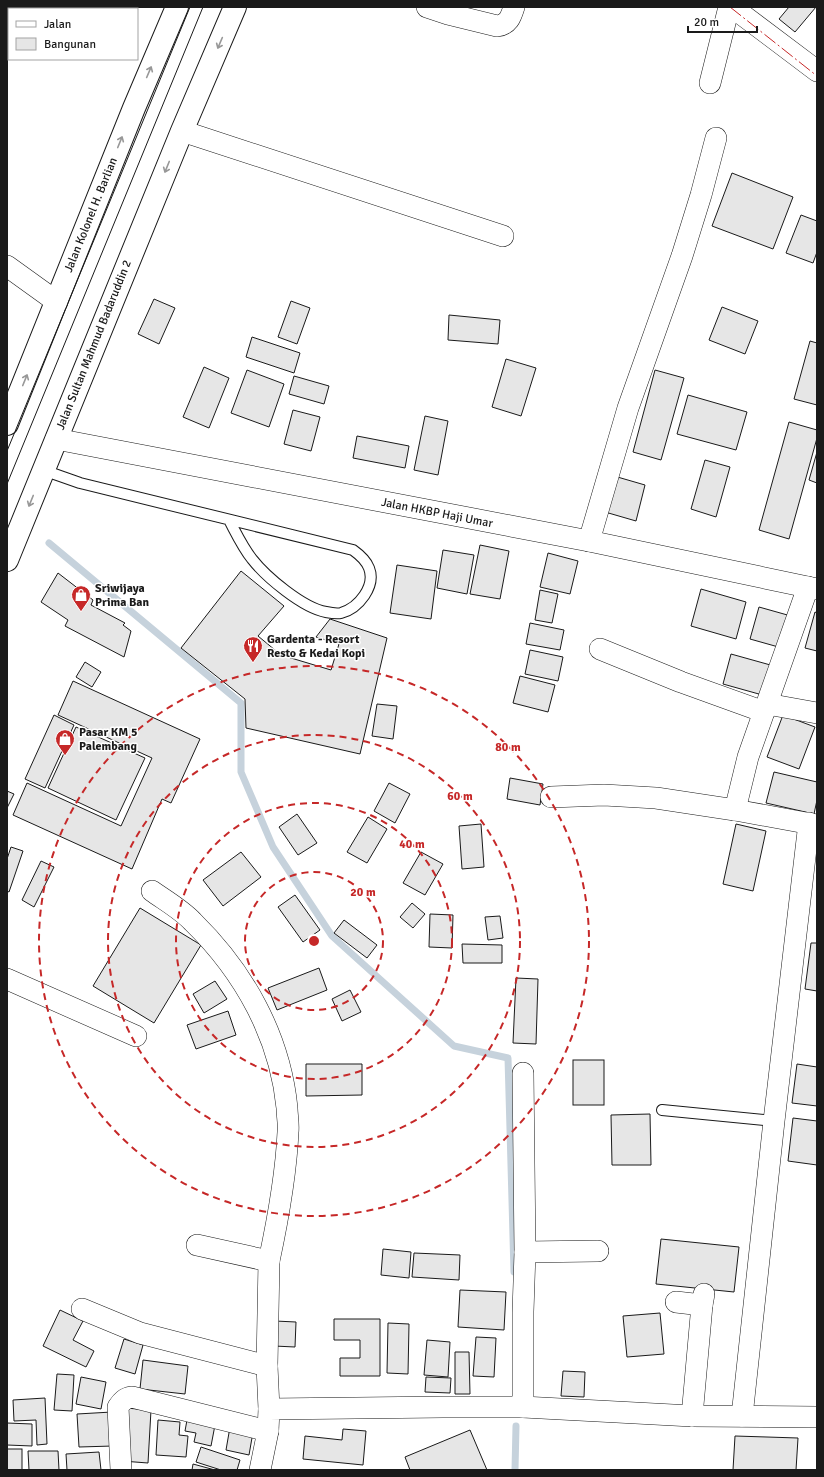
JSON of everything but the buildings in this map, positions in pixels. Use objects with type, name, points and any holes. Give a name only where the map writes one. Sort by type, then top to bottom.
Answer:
[{"type":"highway","name":"Jalan Kolonel H. Barlian","points":[[7,424],[134,108],[177,7]]},
{"type":"highway","points":[[182,131],[235,7]]},
{"type":"highway","name":"Jalan Sultan Mahmud Badaruddin 2","points":[[7,560],[182,131]]},
{"type":"street","points":[[427,7],[448,14],[502,26],[512,16],[514,7]]},
{"type":"street","points":[[710,83],[731,7],[817,72]]},
{"type":"street","points":[[182,131],[503,236]]},
{"type":"street","points":[[589,541],[628,408],[682,256],[701,195],[716,138]]},
{"type":"street","points":[[7,266],[57,302]]},
{"type":"street","name":"Jalan HKBP Haji Umar","points":[[56,439],[589,541],[813,588]]},
{"type":"street","points":[[735,810],[748,757],[765,708],[813,588]]},
{"type":"street","points":[[600,649],[681,682],[765,708],[817,713]]},
{"type":"street","points":[[552,797],[604,795],[656,798],[813,824],[774,1120],[742,1416]]},
{"type":"street","points":[[152,891],[193,921],[227,960],[258,1007],[274,1045],[285,1090],[289,1131],[279,1213],[269,1261],[267,1366],[269,1409],[268,1431],[260,1470]]},
{"type":"street","points":[[7,978],[136,1036]]},
{"type":"street","points":[[523,1073],[525,1252],[523,1312],[523,1407]]},
{"type":"street","points":[[197,1245],[269,1261]]},
{"type":"street","points":[[525,1252],[598,1251]]},
{"type":"street","points":[[676,1302],[703,1299],[692,1416]]},
{"type":"street","points":[[82,1309],[140,1332],[267,1366]]},
{"type":"street","points":[[122,1470],[118,1406],[121,1402],[128,1398],[132,1397],[268,1431]]},
{"type":"street","points":[[269,1409],[523,1407],[692,1416],[817,1417]]},
{"type":"lane","points":[[44,470],[80,483],[228,520],[319,540],[353,550],[363,557],[369,568],[371,582],[367,590],[351,608],[340,613],[325,612],[303,603],[277,584],[252,560],[228,520]]},
{"type":"lane","points":[[662,1110],[774,1120]]},
{"type":"waterway","points":[[49,543],[241,703],[241,772],[273,847],[332,936],[454,1046],[508,1058],[514,1272]]},
{"type":"waterway","points":[[515,1470],[516,1426]]},
{"type":"tram line","points":[[7,451],[190,7]]},
{"type":"tram line","points":[[7,484],[203,7]]},
{"type":"power","points":[[730,7],[817,76]]},
{"type":"place","name":"Sriwijaya Prima Ban","points":[[81,612]]},
{"type":"place","name":"Gardenta - Resort Resto & Kedai Kopi","points":[[253,663]]},
{"type":"place","name":"Pasar KM 5 Palembang","points":[[65,756]]}]
